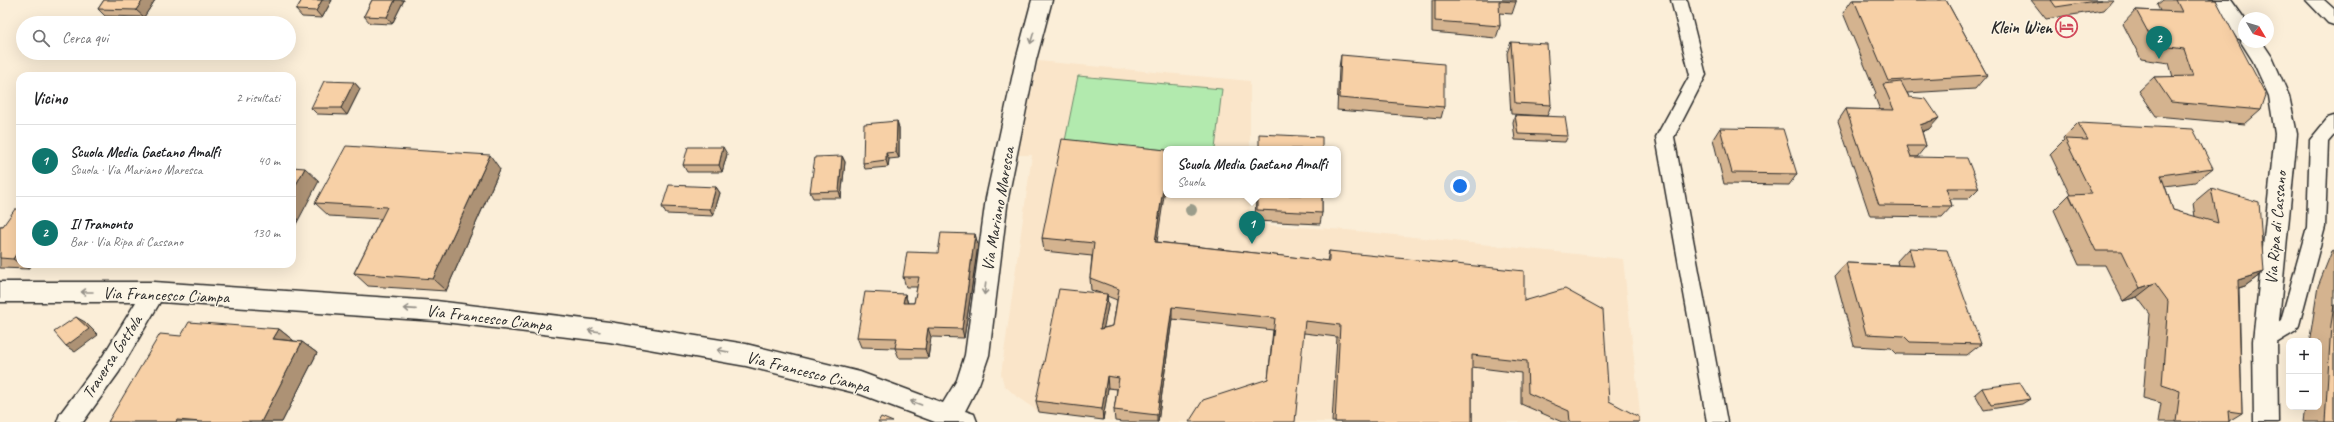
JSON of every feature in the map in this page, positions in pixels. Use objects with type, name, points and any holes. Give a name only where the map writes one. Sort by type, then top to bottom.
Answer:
[{"type":"street","name":"Via Mariano Maresca","points":[[957,418],[977,355],[997,198],[1026,60],[1042,0]]},
{"type":"street","points":[[2220,0],[2238,25]]},
{"type":"street","name":"Via Ripa di Cassano","points":[[2255,48],[2262,57],[2279,96],[2286,134],[2280,180],[2265,341],[2266,422]]},
{"type":"street","name":"Via Francesco Ciampa","points":[[0,292],[154,292],[436,311],[624,335],[746,355],[860,383],[957,418]]},
{"type":"street","name":"Traversa Gottola","points":[[69,422],[111,364],[154,292]]},
{"type":"lane","points":[[1679,0],[1698,75],[1665,137],[1717,422]]},
{"type":"lane","points":[[2314,0],[2334,19]]},
{"type":"lane","points":[[2265,341],[2289,325],[2316,227],[2319,140],[2334,123]]},
{"type":"shaded area","points":[[1038,61],[1250,81],[1250,146],[1163,146],[1163,198],[1250,198],[1250,224],[1347,230],[1623,259],[1641,422],[1123,422],[1039,412],[1017,397],[1004,385],[1001,374],[1032,155],[1018,155]]},
{"type":"green space","points":[[1078,76],[1222,89],[1215,146],[1163,146],[1163,150],[1065,141]]},
{"type":"building","points":[[104,0],[143,0],[136,10],[98,9]]},
{"type":"building","points":[[302,0],[322,0],[316,11],[296,10]]},
{"type":"building","points":[[372,0],[395,0],[387,17],[364,16]]},
{"type":"building","points":[[1435,0],[1516,0],[1516,2],[1499,1],[1500,26],[1435,21]]},
{"type":"building","points":[[1854,0],[1946,0],[1987,75],[1888,81]]},
{"type":"building","points":[[2051,0],[2102,0],[2056,7]]},
{"type":"building","points":[[2176,0],[2216,0],[2238,42],[2238,48],[2241,48],[2266,95],[2261,110],[2171,102],[2154,77],[2193,76],[2184,49],[2155,45],[2136,10],[2182,12]]},
{"type":"building","points":[[1511,42],[1547,44],[1551,105],[1515,103]]},
{"type":"building","points":[[1341,55],[1444,64],[1444,107],[1339,98]]},
{"type":"building","points":[[324,81],[354,82],[341,108],[311,108]]},
{"type":"building","points":[[1901,82],[1909,97],[1926,99],[1939,118],[1920,125],[1926,146],[1907,146],[1911,157],[1967,158],[1979,188],[1946,188],[1952,206],[1879,205],[1846,109],[1894,110],[1883,84]]},
{"type":"building","points":[[1515,115],[1565,117],[1568,136],[1518,134]]},
{"type":"building","points":[[897,121],[896,152],[886,153],[886,160],[863,163],[864,124]]},
{"type":"building","points":[[2078,123],[2193,129],[2213,168],[2161,175],[2173,210],[2218,223],[2211,188],[2259,202],[2264,272],[2238,280],[2242,413],[2228,411],[2229,422],[2176,422],[2180,391],[2162,385],[2168,301],[2155,283],[2140,288],[2122,251],[2096,251],[2069,195],[2092,194],[2065,139],[2088,140]]},
{"type":"building","points":[[1720,128],[1783,129],[1797,174],[1732,173]]},
{"type":"building","points":[[1259,134],[1322,137],[1322,146],[1259,146]]},
{"type":"building","points":[[1062,139],[1163,150],[1163,189],[1155,242],[1329,261],[1329,251],[1524,271],[1524,301],[1565,289],[1603,310],[1609,401],[1639,417],[1639,422],[1570,422],[1569,411],[1528,393],[1527,361],[1472,355],[1472,422],[1335,422],[1340,325],[1305,321],[1295,422],[1189,422],[1203,400],[1268,379],[1275,318],[1172,307],[1157,415],[1114,410],[1119,378],[1107,376],[1102,409],[1036,401],[1059,289],[1107,294],[1100,329],[1113,326],[1119,289],[1090,278],[1094,243],[1042,238]]},
{"type":"building","points":[[346,146],[490,155],[433,279],[354,273],[387,207],[315,203]]},
{"type":"building","points":[[688,147],[723,147],[719,165],[683,165]]},
{"type":"building","points":[[842,156],[839,191],[810,192],[815,157]]},
{"type":"building","points":[[296,167],[305,168],[296,185]]},
{"type":"building","points":[[669,185],[716,187],[710,209],[662,207]]},
{"type":"building","points":[[1257,198],[1322,198],[1322,213],[1257,210]]},
{"type":"building","points":[[16,209],[16,254],[13,259],[0,258],[0,226],[3,226]]},
{"type":"building","points":[[941,233],[975,234],[962,329],[928,328],[925,349],[895,348],[897,338],[857,337],[865,292],[905,294],[903,303],[914,303],[919,277],[903,277],[907,252],[938,253]]},
{"type":"building","points":[[1909,248],[1947,250],[1981,344],[1910,342],[1904,336],[1866,334],[1846,263],[1914,266]]},
{"type":"building","points":[[2334,305],[2334,422],[2325,422],[2331,325]]},
{"type":"building","points":[[76,317],[89,329],[66,346],[54,332]]},
{"type":"building","points":[[189,322],[279,329],[273,339],[302,342],[261,422],[201,422],[177,420],[176,422],[108,422],[160,334],[181,336]]},
{"type":"building","points":[[2020,383],[2030,399],[1991,405],[1982,388]]},
{"type":"building","points":[[881,417],[893,422],[878,422]]},
{"type":"place","name":"Klein Wien","points":[[2067,27]]},
{"type":"place","name":"Il Tramonto","points":[[2159,59]]},
{"type":"place","name":"Scuola Media Gaetano Amalfi","points":[[1252,244]]}]
